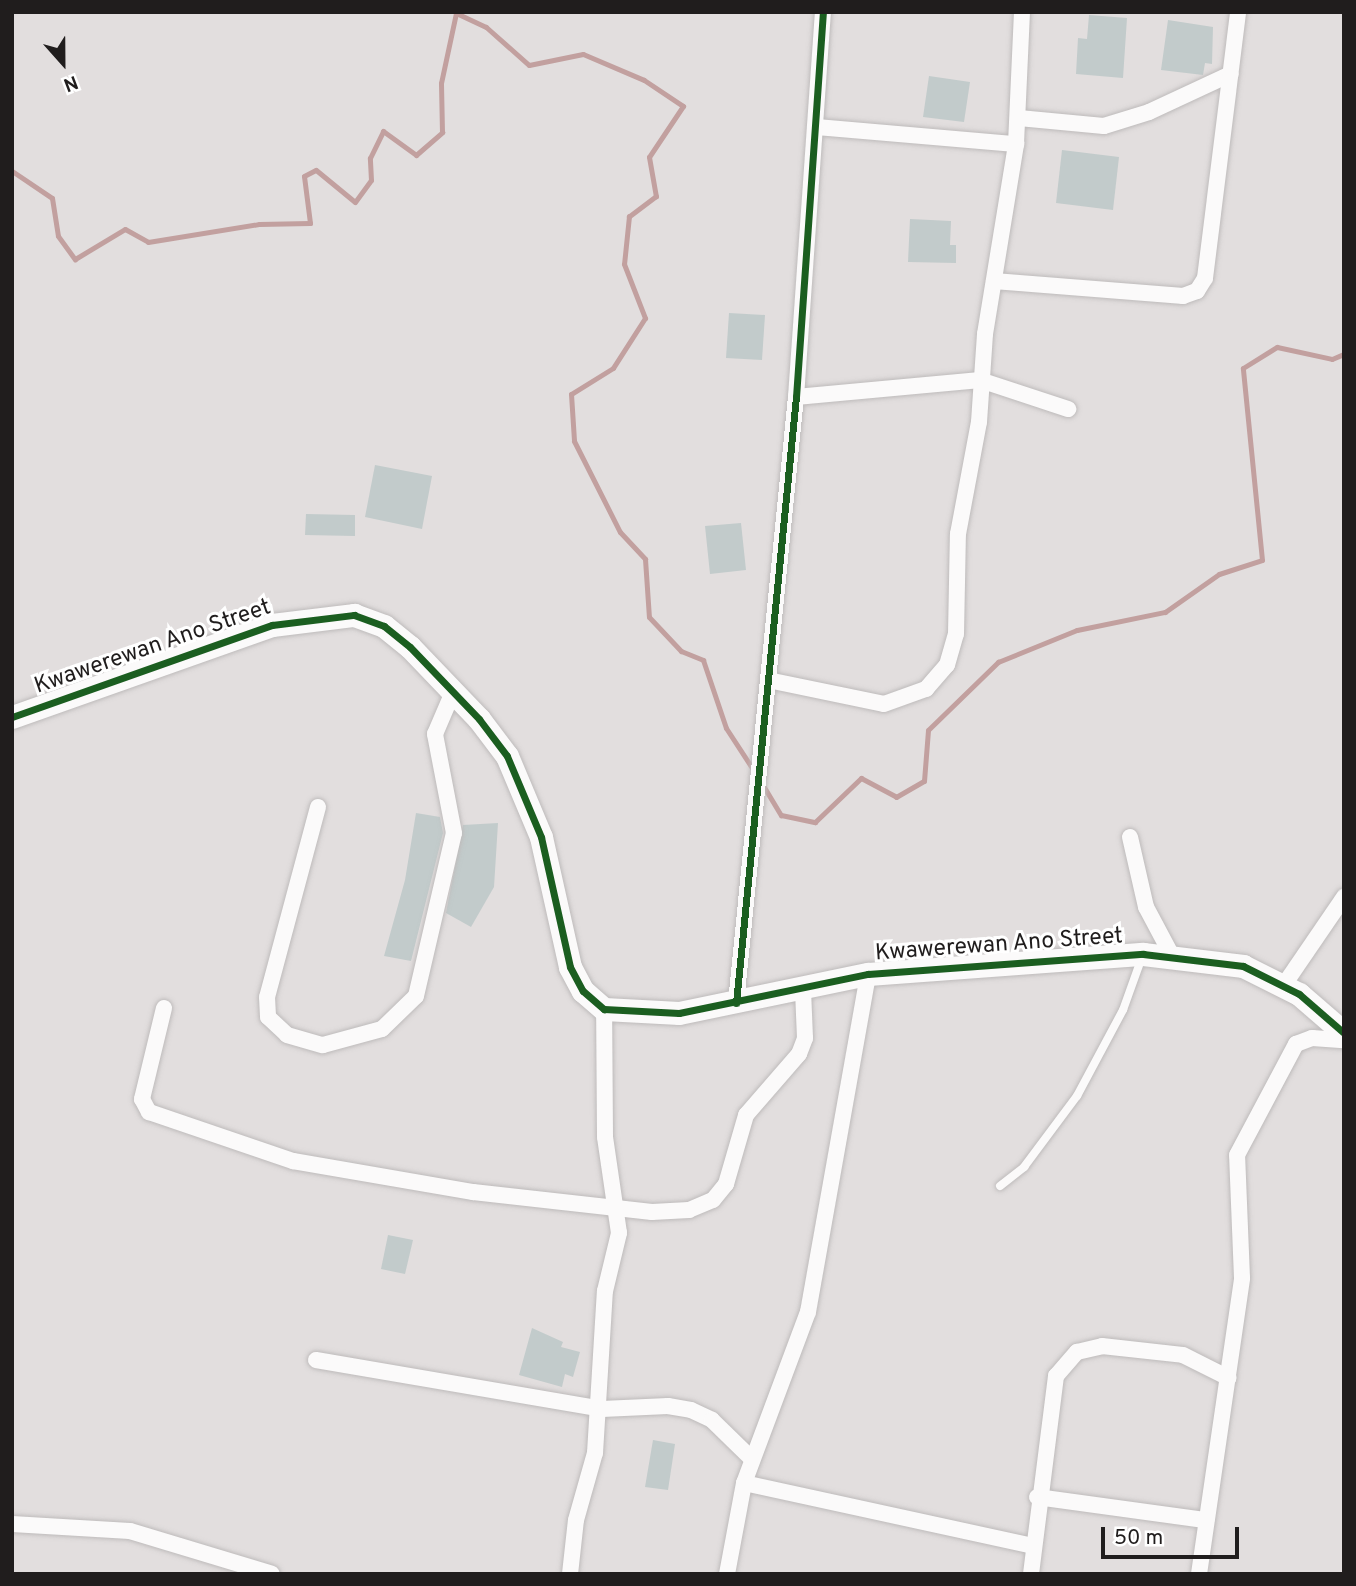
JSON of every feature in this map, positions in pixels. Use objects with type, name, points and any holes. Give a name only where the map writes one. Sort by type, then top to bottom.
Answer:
[{"type":"street","points":[[736,1003],[796,397],[823,12]]},
{"type":"street","points":[[768,680],[884,704],[926,689],[947,665],[956,634],[958,534],[979,422],[980,380],[1016,144],[1022,12]]},
{"type":"street","points":[[994,282],[1183,296],[1197,291],[1205,278],[1238,12]]},
{"type":"street","points":[[1019,117],[1104,126],[1149,112],[1231,74]]},
{"type":"street","points":[[816,127],[1016,144]]},
{"type":"street","points":[[796,397],[980,380],[1069,409]]},
{"type":"street","name":"Kwawerewan Ano Street","points":[[12,717],[272,625],[314,616],[354,614],[384,626],[453,692],[508,756],[541,837],[570,967],[583,991],[604,1009],[679,1013],[803,990],[868,974],[1143,954],[1243,966],[1284,985],[1344,1033]]},
{"type":"street","points":[[318,807],[267,997],[268,1017],[287,1035],[323,1045],[382,1030],[416,996],[454,833],[435,734],[453,692]]},
{"type":"street","points":[[1130,837],[1146,907],[1172,956]]},
{"type":"street","points":[[1284,985],[1344,897]]},
{"type":"street","points":[[727,1574],[744,1483],[808,1312],[868,974]]},
{"type":"street","points":[[163,1008],[142,1099],[149,1112],[293,1161],[473,1192],[618,1208],[689,1210],[713,1200],[726,1184],[736,1139],[755,1100],[799,1054],[805,1038],[803,990]]},
{"type":"street","points":[[570,1574],[576,1520],[596,1453],[602,1409],[605,1291],[619,1233],[618,1208],[605,1137],[604,1009]]},
{"type":"street","points":[[1199,1574],[1242,1278],[1237,1155],[1296,1044],[1312,1038],[1344,1040]]},
{"type":"street","points":[[1031,1574],[1037,1497],[1056,1376],[1077,1352],[1102,1346],[1183,1355],[1229,1378]]},
{"type":"street","points":[[316,1360],[602,1409],[668,1405],[691,1410],[712,1420],[752,1458]]},
{"type":"street","points":[[744,1483],[1033,1546]]},
{"type":"street","points":[[1037,1497],[1206,1520]]},
{"type":"street","points":[[12,1524],[130,1531],[272,1574]]},
{"type":"lane","points":[[1000,1186],[1024,1167],[1077,1096],[1123,1010],[1143,954]]},
{"type":"building","points":[[1089,15],[1127,18],[1123,78],[1076,74],[1078,38],[1087,39]]},
{"type":"building","points":[[1168,20],[1213,27],[1212,64],[1205,63],[1203,75],[1161,70]]},
{"type":"building","points":[[929,76],[970,82],[964,122],[923,117]]},
{"type":"building","points":[[1062,150],[1119,157],[1113,210],[1056,203]]},
{"type":"building","points":[[910,219],[951,221],[950,245],[956,245],[956,263],[908,262]]},
{"type":"building","points":[[729,313],[765,315],[762,360],[726,358]]},
{"type":"building","points":[[375,465],[432,476],[422,529],[365,517]]},
{"type":"building","points":[[306,514],[355,515],[355,536],[305,535]]},
{"type":"building","points":[[741,523],[746,570],[710,574],[705,526]]},
{"type":"building","points":[[416,813],[440,817],[443,833],[411,961],[384,956],[405,880]]},
{"type":"building","points":[[498,823],[494,887],[471,927],[446,913],[463,825]]},
{"type":"building","points":[[388,1235],[413,1240],[405,1274],[381,1269]]},
{"type":"building","points":[[532,1328],[563,1342],[561,1347],[580,1352],[573,1377],[565,1374],[562,1387],[519,1375]]},
{"type":"building","points":[[653,1440],[675,1444],[668,1490],[645,1487]]},
{"type":"waterway","points":[[12,171],[52,198],[58,236],[75,259],[125,229],[148,242],[259,224],[310,223],[304,176],[316,170],[355,202],[371,180],[370,158],[383,131],[416,155],[442,132],[441,83],[456,13],[486,27],[529,65],[583,54],[644,80],[683,106],[649,157],[656,196],[629,216],[624,264],[645,318],[613,368],[571,394],[574,441],[620,532],[645,559],[649,617],[681,651],[703,660],[726,728],[754,771]]},
{"type":"waterway","points":[[761,782],[781,815],[815,822],[861,778],[896,797],[924,781],[928,730],[998,662],[1077,630],[1165,612],[1219,574],[1262,560],[1243,368],[1277,347],[1332,359],[1344,354]]},
{"type":"cycle path","points":[[736,1003],[796,397],[823,12]]},
{"type":"cycle path","points":[[12,717],[272,625],[354,615],[384,626],[410,647],[479,719],[507,756],[541,837],[570,967],[583,991],[604,1009],[679,1013],[868,974],[1143,954],[1243,966],[1299,994],[1344,1033]]}]
